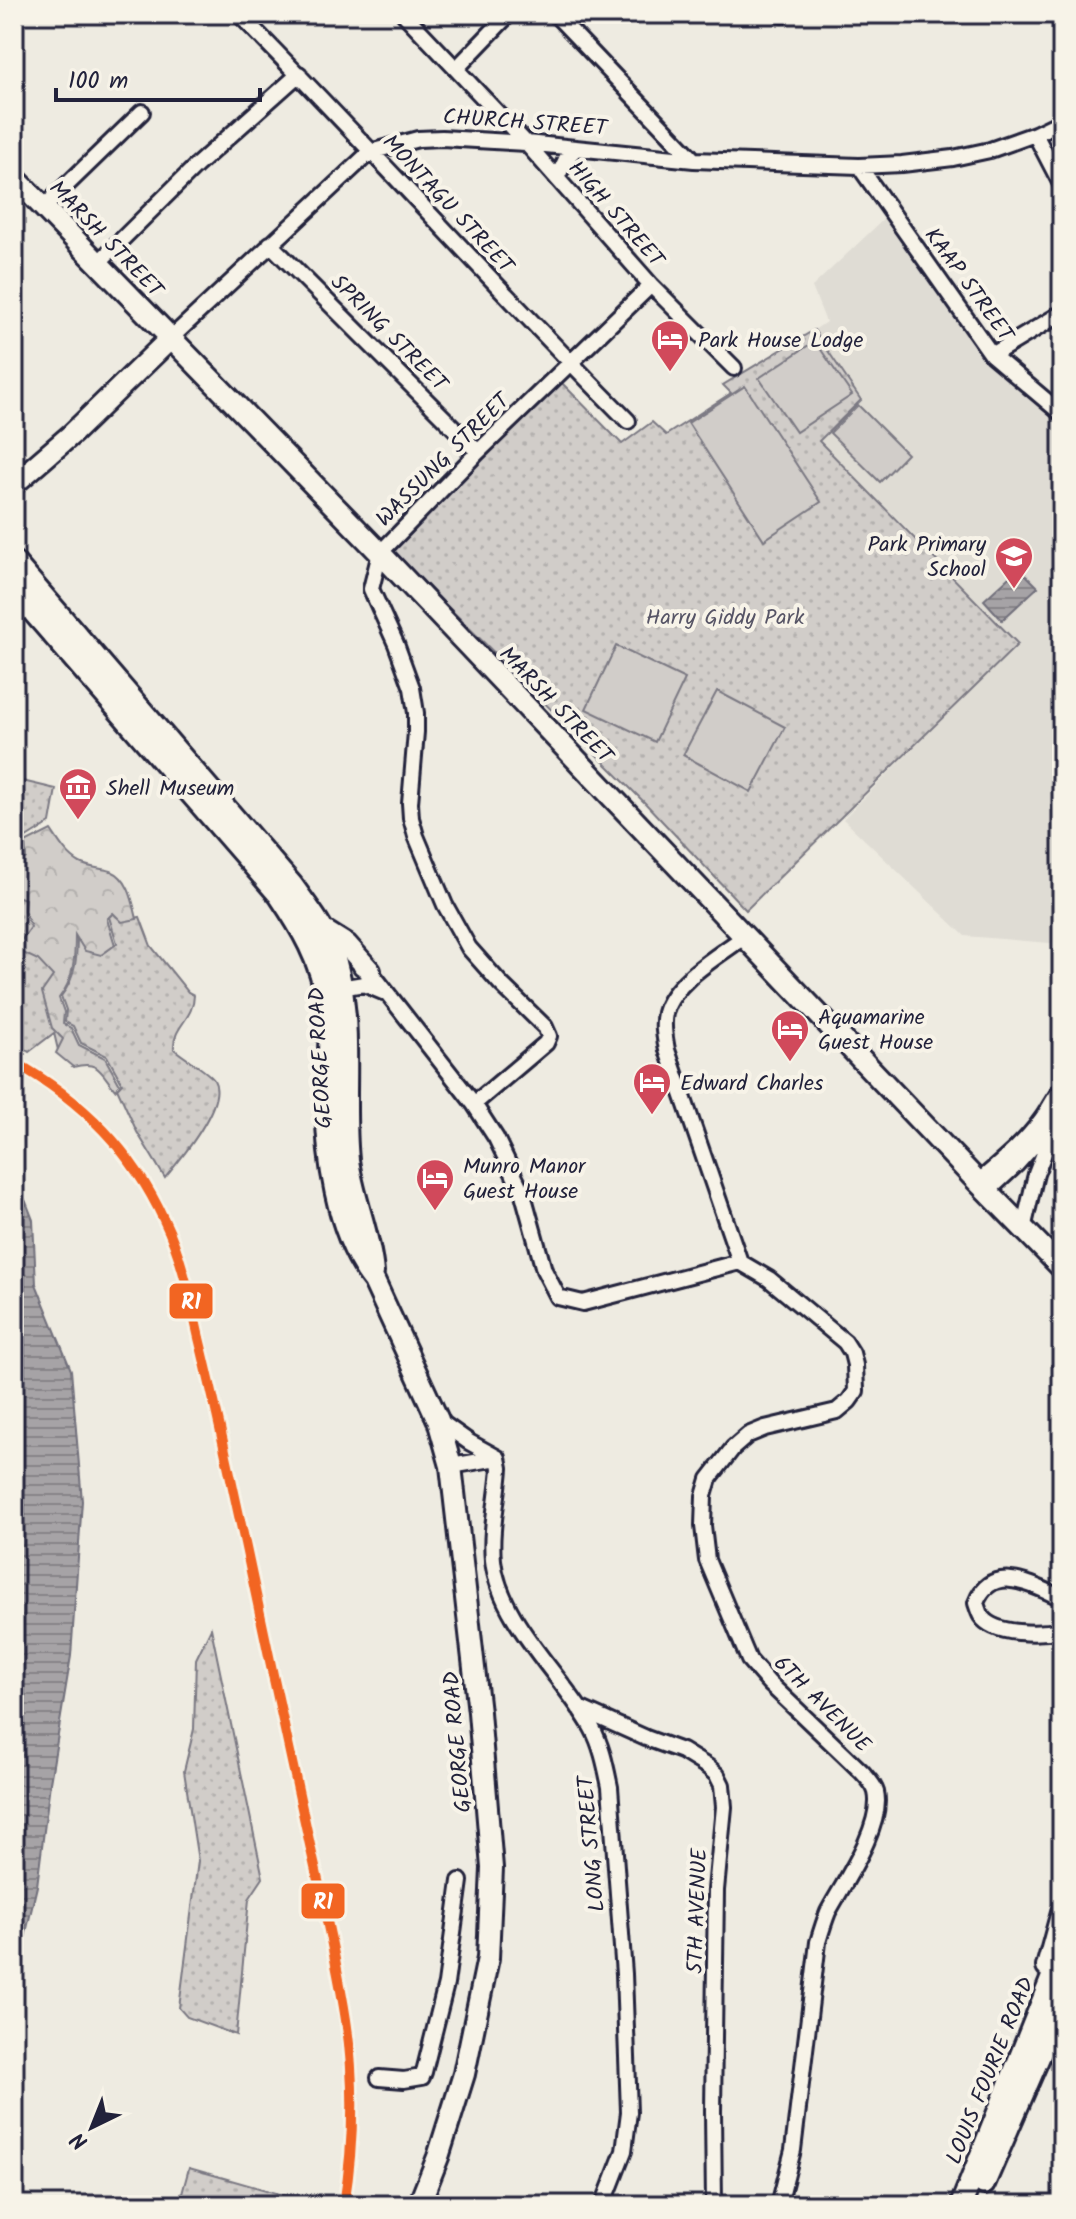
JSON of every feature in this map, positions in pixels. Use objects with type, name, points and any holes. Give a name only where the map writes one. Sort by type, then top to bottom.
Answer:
[{"type":"street","name":"MONTAGU STREET","points":[[239,14],[628,421]]},
{"type":"street","name":"HIGH STREET","points":[[404,14],[526,143],[651,285],[734,368]]},
{"type":"street","points":[[457,68],[509,14]]},
{"type":"street","points":[[555,14],[694,160]]},
{"type":"street","points":[[97,264],[197,165],[299,74]]},
{"type":"street","points":[[43,208],[142,112]]},
{"type":"street","name":"CHURCH STREET","points":[[14,484],[72,434],[370,152],[418,139],[442,138],[694,160],[859,166],[953,158],[990,150],[1062,121]]},
{"type":"street","points":[[1035,134],[1062,186]]},
{"type":"street","points":[[557,178],[566,159],[576,148]]},
{"type":"street","name":"KAAP STREET","points":[[859,166],[992,355],[1062,414]]},
{"type":"street","name":"MARSH STREET","points":[[14,177],[380,553],[1062,1268]]},
{"type":"street","name":"SPRING STREET","points":[[270,244],[478,452]]},
{"type":"street","name":"WASSUNG STREET","points":[[474,1104],[546,1043],[549,1036],[545,1027],[485,967],[462,937],[416,836],[410,803],[416,713],[412,688],[371,589],[380,553],[478,452],[651,285]]},
{"type":"street","points":[[992,355],[1062,313]]},
{"type":"street","name":"GEORGE ROAD","points":[[14,562],[283,874],[323,930],[333,990],[327,1096],[330,1164],[354,1248],[362,1266],[374,1281],[438,1420],[451,1466],[479,1712],[492,1868],[488,1958],[464,2074],[419,2205]]},
{"type":"street","name":"GEORGE ROAD","points":[[14,590],[279,895],[327,963]]},
{"type":"street","points":[[323,930],[347,945],[370,971],[474,1104],[496,1138],[523,1194],[544,1270],[558,1297],[583,1303],[740,1262],[667,1050],[663,1027],[673,994],[701,968],[745,936]]},
{"type":"street","points":[[327,963],[349,962],[370,971]]},
{"type":"street","points":[[333,990],[364,984],[387,994]]},
{"type":"street","points":[[982,1187],[1060,1098]]},
{"type":"street","points":[[1023,1229],[1036,1174],[1055,1122],[1060,1098]]},
{"type":"street","points":[[982,1187],[1016,1165],[1055,1122]]},
{"type":"street","points":[[1045,1250],[1062,1275]]},
{"type":"street","name":"6TH AVENUE","points":[[740,1262],[769,1279],[845,1342],[852,1353],[856,1391],[837,1411],[748,1435],[719,1464],[709,1479],[704,1496],[703,1526],[707,1560],[749,1660],[862,1772],[876,1788],[878,1804],[856,1865],[827,1916],[818,1942],[793,2150],[779,2205]]},
{"type":"street","points":[[438,1420],[498,1458]]},
{"type":"street","points":[[451,1466],[498,1458]]},
{"type":"street","name":"LONG STREET","points":[[498,1458],[500,1468],[493,1560],[499,1586],[516,1620],[593,1730],[610,1787],[629,2112],[624,2151],[603,2205]]},
{"type":"street","points":[[1062,1598],[1010,1578],[995,1581],[985,1588],[976,1603],[980,1615],[988,1623],[1011,1631],[1041,1634],[1062,1630]]},
{"type":"street","name":"5TH AVENUE","points":[[579,1708],[682,1751],[708,1767],[722,1785],[724,1807],[716,1906],[714,2205]]},
{"type":"street","points":[[379,2078],[411,2080],[422,2077],[446,1984],[460,1881]]},
{"type":"street","points":[[1029,2037],[1062,1912]]},
{"type":"street","name":"LOUIS FOURIE ROAD","points":[[961,2205],[1062,1952]]},
{"type":"street","points":[[975,2205],[1062,2004]]},
{"type":"shaded area","name":"Park Primary School","points":[[886,217],[977,349],[1062,424],[1062,944],[965,936],[843,819],[1017,644],[819,441],[861,400],[814,330],[826,322],[812,287]]},
{"type":"shaded area","points":[[1019,568],[1038,587],[1002,620],[984,600]]},
{"type":"shaded area","points":[[14,1182],[33,1220],[36,1284],[71,1370],[82,1501],[71,1656],[37,1886],[14,1984]]},
{"type":"green space","name":"Harry Giddy Park","points":[[814,330],[861,400],[819,441],[1018,644],[746,910],[645,803],[390,549],[557,378],[622,444],[652,422],[666,435],[731,393],[723,385]]},
{"type":"green space","points":[[815,341],[852,395],[796,432],[759,378]]},
{"type":"green space","points":[[745,386],[821,502],[764,540],[688,423]]},
{"type":"green space","points":[[858,405],[907,454],[880,482],[830,433]]},
{"type":"green space","points":[[616,646],[685,679],[655,742],[586,709]]},
{"type":"green space","points":[[717,691],[785,727],[751,792],[683,755]]},
{"type":"green space","points":[[14,779],[56,789],[50,823],[23,840],[22,858],[14,862]]},
{"type":"green space","points":[[51,830],[75,860],[117,874],[126,885],[134,905],[137,919],[122,922],[113,913],[107,919],[115,945],[101,955],[85,951],[75,935],[73,968],[59,998],[64,1012],[63,1024],[71,1028],[79,1045],[105,1058],[120,1085],[115,1090],[94,1066],[73,1067],[56,1053],[63,1039],[52,1028],[42,992],[53,976],[38,960],[23,953],[21,941],[31,927],[24,911],[25,899],[14,895],[14,865],[26,858],[25,843]]},
{"type":"green space","points":[[14,892],[30,893],[40,958],[55,974],[44,991],[66,1038],[58,1050],[54,1033],[29,1052],[14,1042]]},
{"type":"green space","points":[[116,911],[125,920],[140,917],[151,946],[188,992],[194,995],[191,1010],[176,1035],[174,1049],[211,1076],[217,1090],[209,1116],[165,1178],[137,1132],[117,1088],[122,1083],[107,1056],[81,1043],[73,1026],[65,1022],[66,1010],[61,996],[73,973],[77,931],[104,953],[117,943],[109,917]]},
{"type":"green space","points":[[211,1628],[263,1878],[249,1899],[236,2035],[187,2017],[179,2008],[198,1861],[184,1771],[194,1729],[196,1659]]},
{"type":"green space","points":[[189,2168],[318,2205],[179,2205]]},
{"type":"transit line","name":"R1","points":[[14,1062],[61,1092],[120,1149],[151,1195],[181,1263],[223,1440],[342,1998],[352,2089],[350,2159],[344,2205]]},
{"type":"place","name":"Park House Lodge","points":[[670,373]]},
{"type":"place","name":"Park Primary School","points":[[1014,590]]},
{"type":"place","name":"Shell Museum","points":[[78,821]]},
{"type":"place","name":"Aquamarine Guest House","points":[[790,1063]]},
{"type":"place","name":"Edward Charles","points":[[652,1116]]},
{"type":"place","name":"Munro Manor Guest House","points":[[435,1212]]}]
